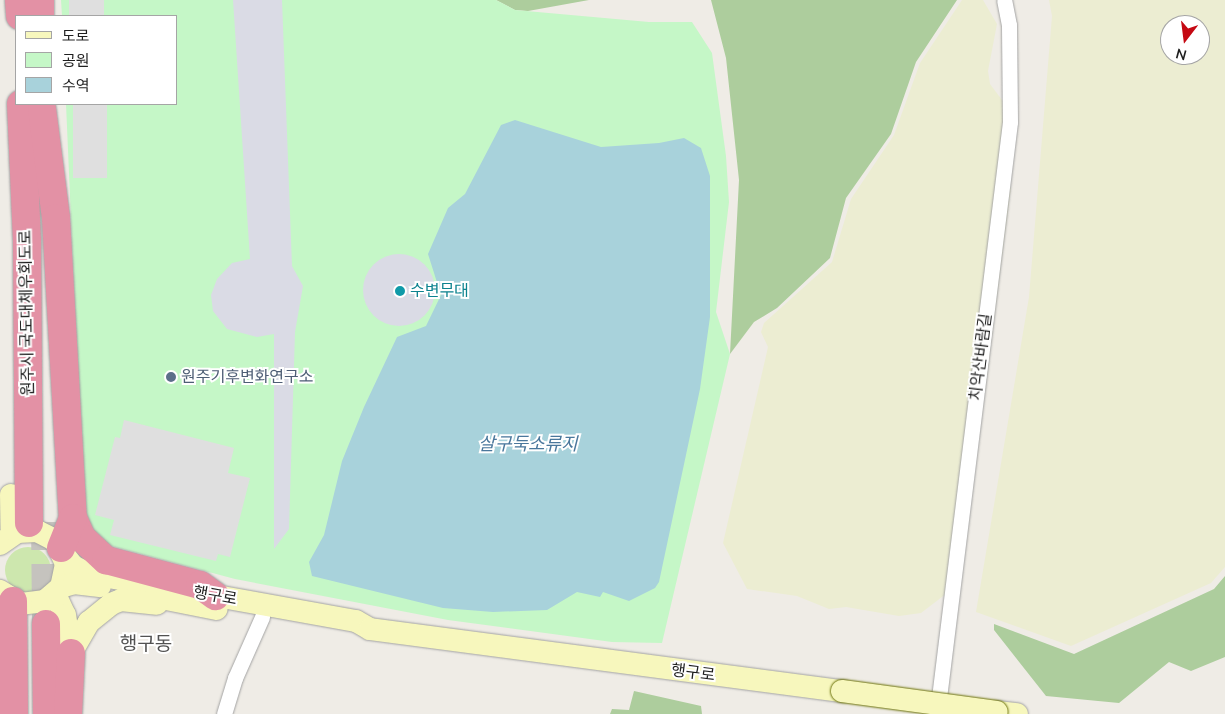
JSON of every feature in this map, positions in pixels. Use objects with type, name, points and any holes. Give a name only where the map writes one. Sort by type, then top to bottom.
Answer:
[{"type":"highway","points":[[20,0],[20,15]]},
{"type":"highway","points":[[40,0],[40,15]]},
{"type":"highway","points":[[6,503],[8,224],[31,107]]},
{"type":"highway","points":[[31,107],[56,218],[73,518],[63,552]]},
{"type":"highway","name":"원주시 국도대체우회도로","points":[[14,535],[31,107]]},
{"type":"highway","points":[[73,518],[82,538],[106,560],[200,585],[214,602]]},
{"type":"highway","points":[[4,595],[14,714]]},
{"type":"highway","points":[[28,714],[37,624],[47,714]]},
{"type":"highway","points":[[68,714],[71,653]]},
{"type":"street","name":"치악산바람길","points":[[937,714],[1010,122],[1009,25],[1004,0]]},
{"type":"street","points":[[6,503],[14,535]]},
{"type":"street","name":"행구로","points":[[14,535],[37,531],[46,534],[73,566],[87,573],[214,602],[262,617],[354,635],[370,629]]},
{"type":"street","points":[[63,552],[66,573],[58,591],[65,615],[71,653]]},
{"type":"street","name":"행구로","points":[[4,595],[38,604],[58,591],[82,583],[356,621],[370,629],[1007,713]]},
{"type":"street","points":[[71,653],[89,622],[111,604],[121,600],[195,610],[214,602]]},
{"type":"street","points":[[224,714],[235,678],[262,617]]},
{"type":"green space","points":[[61,0],[496,0],[515,10],[649,22],[692,22],[712,53],[726,156],[729,202],[716,312],[730,354],[662,643],[612,642],[448,620],[235,579],[104,544],[84,519],[66,105],[178,105],[178,15],[62,15]]},
{"type":"green space","points":[[496,0],[589,0],[528,11],[515,10]]},
{"type":"green space","points":[[711,0],[957,0],[916,62],[891,134],[846,198],[830,258],[777,308],[754,322],[730,354],[739,180],[726,58]]},
{"type":"green space","points":[[962,0],[983,0],[997,24],[988,71],[990,84],[1014,116],[1000,177],[1011,188],[962,569],[955,587],[921,613],[899,616],[846,607],[829,609],[797,596],[747,589],[723,543],[768,347],[761,332],[764,323],[832,262],[851,199],[894,135],[920,63]]},
{"type":"green space","points":[[1049,0],[1225,0],[1225,567],[1211,583],[1071,646],[976,612],[1029,297],[1052,16]]},
{"type":"green space","points":[[33,547],[45,553],[50,561],[50,579],[45,587],[37,592],[23,593],[11,587],[6,579],[5,565],[11,553],[19,548]]},
{"type":"green space","points":[[1225,576],[1225,657],[1191,671],[1169,662],[1119,703],[1046,696],[994,630],[994,624],[1074,654],[1214,589]]},
{"type":"green space","points":[[634,691],[701,706],[702,714],[610,714],[612,709],[629,710]]},
{"type":"shaded area","points":[[69,0],[104,0],[104,15],[69,15]]},
{"type":"shaded area","points":[[233,0],[282,0],[292,266],[303,286],[295,332],[289,529],[274,549],[274,334],[257,337],[227,329],[213,311],[211,295],[217,279],[232,263],[250,259]]},
{"type":"shaded area","points":[[73,105],[107,105],[107,178],[73,178]]},
{"type":"shaded area","points":[[406,254],[425,264],[433,276],[435,290],[433,304],[425,316],[413,324],[392,326],[373,316],[365,304],[363,283],[373,264],[385,256]]},
{"type":"shaded area","points":[[124,420],[234,448],[228,473],[250,478],[230,557],[218,554],[216,561],[110,535],[114,520],[95,515],[115,437],[120,438]]},
{"type":"water","name":"살구둑소류지","points":[[515,120],[601,147],[659,143],[684,138],[701,148],[710,176],[710,317],[700,389],[659,582],[655,588],[629,601],[603,592],[600,597],[577,592],[547,610],[493,612],[443,608],[312,576],[309,562],[324,535],[342,461],[364,407],[397,337],[426,326],[441,295],[428,254],[448,208],[465,194],[501,125]]},
{"type":"tunnel","points":[[45,522],[46,623]]},
{"type":"place","name":"수변무대","points":[[400,291]]},
{"type":"place","name":"원주기후변화연구소","points":[[171,377]]},
{"type":"district","name":"행구동","points":[[146,645]]}]
